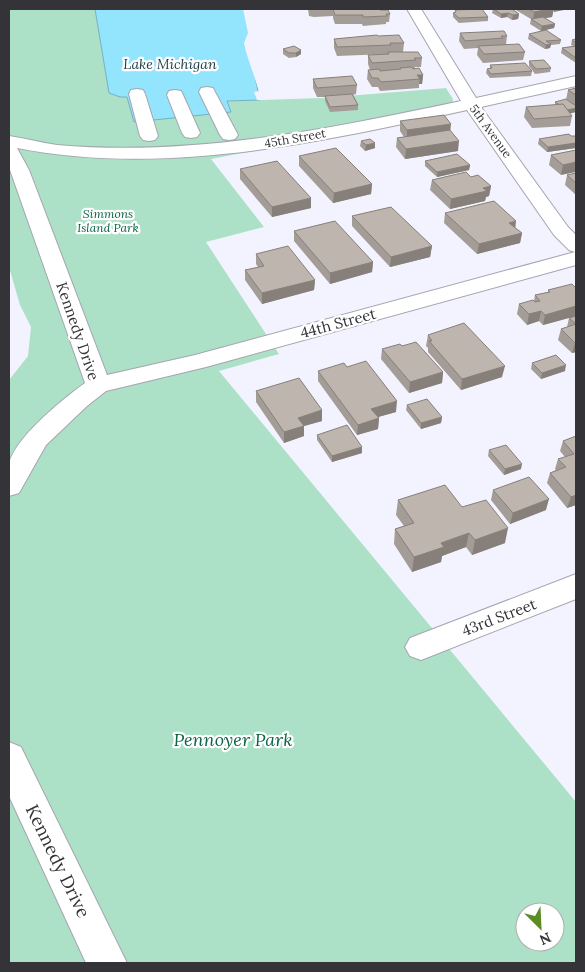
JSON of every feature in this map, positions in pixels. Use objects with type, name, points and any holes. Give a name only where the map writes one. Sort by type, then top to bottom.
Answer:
[{"type":"street","name":"5th Avenue","points":[[416,9],[471,104],[561,231],[576,246]]},
{"type":"street","name":"45th Street","points":[[9,141],[56,150],[103,152],[182,152],[261,144],[396,120],[576,81]]},
{"type":"street","points":[[207,92],[229,135]]},
{"type":"street","points":[[137,94],[149,136]]},
{"type":"street","points":[[175,95],[191,133]]},
{"type":"street","name":"Kennedy Drive","points":[[9,150],[20,170],[98,385],[78,400],[36,439],[9,486]]},
{"type":"street","name":"44th Street","points":[[98,385],[197,362],[576,258]]},
{"type":"street","name":"43rd Street","points":[[421,647],[576,586]]},
{"type":"street","name":"Kennedy Drive","points":[[9,758],[107,963]]},
{"type":"green space","name":"Pennoyer Park","points":[[9,9],[95,9],[109,93],[231,112],[227,101],[322,98],[446,88],[453,99],[451,114],[211,159],[264,227],[206,242],[279,354],[219,371],[576,802],[576,963],[9,963],[9,380],[28,356],[31,327],[20,305],[9,267]]},
{"type":"water","name":"Lake Michigan","points":[[95,9],[248,9],[251,32],[248,45],[260,100],[227,101],[231,112],[134,122],[127,97],[120,97],[109,93]]},
{"type":"pier","points":[[243,9],[250,9],[253,32],[251,45],[262,100],[257,100],[254,92],[259,91],[244,43],[248,33]]},
{"type":"building","points":[[333,9],[379,9],[388,10],[390,14],[386,14],[387,16],[363,17],[363,15],[335,15]]},
{"type":"building","points":[[482,9],[488,17],[459,18],[453,13],[456,12],[455,10]]},
{"type":"building","points":[[494,9],[512,9],[519,14],[501,14]]},
{"type":"building","points":[[529,9],[550,9],[534,12]]},
{"type":"building","points":[[543,17],[555,24],[542,26],[531,19]]},
{"type":"building","points":[[546,30],[561,40],[546,41],[551,44],[546,45],[529,34]]},
{"type":"building","points":[[504,31],[507,36],[501,36],[503,38],[465,41],[460,33]]},
{"type":"building","points":[[399,35],[404,43],[337,47],[334,39]]},
{"type":"building","points":[[519,44],[525,52],[484,54],[478,46]]},
{"type":"building","points":[[294,46],[301,50],[296,53],[289,53],[283,49]]},
{"type":"building","points":[[576,46],[576,58],[562,48]]},
{"type":"building","points":[[388,52],[418,52],[422,58],[372,63],[368,55],[389,54]]},
{"type":"building","points":[[544,60],[551,68],[536,69],[529,61]]},
{"type":"building","points":[[525,63],[532,71],[491,74],[487,69],[492,68],[490,65]]},
{"type":"building","points":[[411,67],[413,69],[419,68],[423,75],[417,75],[420,79],[381,82],[378,78],[372,78],[368,70],[379,69],[380,71]]},
{"type":"building","points":[[352,76],[357,85],[317,88],[313,79]]},
{"type":"building","points":[[576,88],[576,95],[568,90]]},
{"type":"building","points":[[352,94],[358,105],[330,107],[325,96]]},
{"type":"building","points":[[566,99],[576,108],[567,110],[563,104],[560,105],[555,102]]},
{"type":"building","points":[[563,104],[572,116],[534,119],[526,107]]},
{"type":"building","points":[[444,115],[451,124],[407,130],[400,121]]},
{"type":"building","points":[[450,130],[459,141],[406,149],[397,138]]},
{"type":"building","points":[[569,134],[576,136],[576,143],[548,147],[539,139]]},
{"type":"building","points":[[370,139],[375,143],[366,145],[361,141]]},
{"type":"building","points":[[336,148],[372,184],[334,193],[299,156]]},
{"type":"building","points":[[576,150],[576,162],[563,165],[551,155]]},
{"type":"building","points":[[457,154],[470,165],[437,172],[425,161]]},
{"type":"building","points":[[277,161],[311,198],[272,207],[240,169]]},
{"type":"building","points":[[466,172],[471,177],[478,175],[491,186],[483,188],[487,191],[451,199],[432,180]]},
{"type":"building","points":[[576,173],[576,183],[567,175]]},
{"type":"building","points":[[494,201],[516,221],[509,223],[522,233],[479,244],[445,213]]},
{"type":"building","points":[[391,207],[432,246],[391,257],[352,216]]},
{"type":"building","points":[[335,221],[373,262],[330,273],[294,231]]},
{"type":"building","points":[[288,246],[315,280],[262,293],[245,270],[264,266],[256,254]]},
{"type":"building","points":[[572,284],[576,288],[576,306],[545,315],[541,311],[529,314],[519,304],[533,300],[535,302],[540,301],[535,295]]},
{"type":"building","points":[[576,316],[576,324],[569,318]]},
{"type":"building","points":[[464,323],[505,366],[462,379],[429,341],[432,341],[428,335]]},
{"type":"building","points":[[576,324],[576,342],[575,343],[561,329]]},
{"type":"building","points":[[416,342],[443,372],[410,382],[382,349]]},
{"type":"building","points":[[556,355],[566,365],[542,373],[532,363]]},
{"type":"building","points":[[366,361],[397,401],[371,409],[379,418],[358,425],[318,371],[344,363],[347,367]]},
{"type":"building","points":[[299,378],[322,410],[298,418],[304,426],[284,432],[256,391]]},
{"type":"building","points":[[427,399],[442,417],[421,423],[407,405]]},
{"type":"building","points":[[347,425],[362,447],[332,456],[317,435]]},
{"type":"building","points":[[576,436],[576,495],[571,497],[550,473],[566,467],[558,459],[574,454],[563,441]]},
{"type":"building","points":[[506,445],[522,464],[505,469],[489,450]]},
{"type":"building","points":[[529,477],[549,499],[513,513],[493,490]]},
{"type":"building","points":[[445,485],[462,507],[486,500],[508,528],[475,540],[469,533],[441,543],[444,547],[414,557],[395,529],[414,523],[398,500]]},
{"type":"park label","name":"Simmons Island Park","points":[[108,220]]}]
